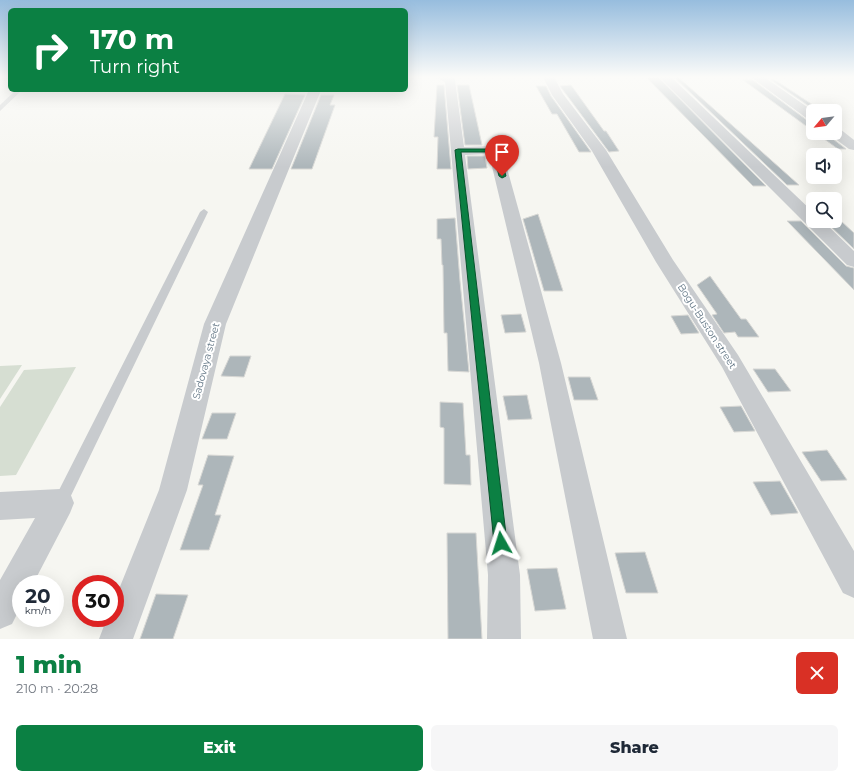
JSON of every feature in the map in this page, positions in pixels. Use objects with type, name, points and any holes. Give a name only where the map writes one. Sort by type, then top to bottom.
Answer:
[{"type":"street","name":"Sadovaya street","points":[[116,639],[173,490],[215,324],[308,107]]},
{"type":"street","points":[[453,107],[504,575],[504,639]]},
{"type":"street","name":"Bogu-Buston street","points":[[567,107],[599,150],[665,262],[730,360],[854,582]]},
{"type":"street","points":[[695,107],[854,261]]},
{"type":"street","points":[[842,137],[854,146]]},
{"type":"street","points":[[458,150],[496,150],[550,363],[610,639]]},
{"type":"street","points":[[0,506],[60,503]]},
{"type":"street","points":[[0,612],[60,503]]},
{"type":"lane","points":[[60,503],[204,212]]},
{"type":"shaded area","points":[[22,365],[0,399],[0,366]]},
{"type":"shaded area","points":[[76,367],[16,475],[0,476],[0,407],[24,370]]},
{"type":"building","points":[[279,107],[300,107],[272,169],[249,169]]},
{"type":"building","points":[[316,107],[334,107],[312,169],[291,169]]},
{"type":"building","points":[[436,107],[446,107],[451,169],[437,169],[438,137],[434,137]]},
{"type":"building","points":[[460,107],[474,107],[482,145],[465,145]]},
{"type":"building","points":[[548,107],[559,107],[591,152],[579,152],[557,114],[552,114]]},
{"type":"building","points":[[575,107],[587,107],[604,131],[606,131],[619,151],[609,152]]},
{"type":"building","points":[[675,107],[688,107],[766,186],[753,186]]},
{"type":"building","points":[[705,107],[711,107],[799,185],[787,185]]},
{"type":"building","points":[[780,107],[789,107],[806,120],[806,126]]},
{"type":"building","points":[[826,140],[834,140],[846,149],[837,148]]},
{"type":"building","points":[[467,156],[485,156],[487,168],[468,169]]},
{"type":"building","points":[[538,214],[563,291],[544,291],[523,219]]},
{"type":"building","points":[[455,218],[469,372],[448,371],[447,333],[444,333],[443,265],[441,239],[437,239],[437,219]]},
{"type":"building","points":[[787,221],[801,221],[806,228],[808,228],[846,266],[854,268],[854,290]]},
{"type":"building","points":[[842,222],[854,233],[854,249],[832,228],[842,228]]},
{"type":"building","points":[[710,276],[741,319],[746,319],[759,337],[738,337],[735,332],[724,333],[712,315],[717,314],[697,285]]},
{"type":"building","points":[[521,314],[526,332],[505,333],[501,315]]},
{"type":"building","points":[[688,315],[699,333],[681,334],[671,316]]},
{"type":"building","points":[[230,356],[251,356],[244,377],[221,376]]},
{"type":"building","points":[[753,369],[775,369],[791,391],[768,392]]},
{"type":"building","points":[[568,377],[590,377],[598,400],[574,400]]},
{"type":"building","points":[[527,395],[532,419],[508,420],[503,396]]},
{"type":"building","points":[[440,402],[463,403],[466,455],[470,455],[471,485],[444,484],[444,428],[440,427]]},
{"type":"building","points":[[741,406],[755,431],[734,432],[720,407]]},
{"type":"building","points":[[212,413],[236,413],[227,439],[202,439]]},
{"type":"building","points":[[827,450],[847,480],[821,481],[802,452]]},
{"type":"building","points":[[208,455],[234,456],[215,515],[221,515],[209,550],[180,550],[203,485],[198,485]]},
{"type":"building","points":[[780,481],[798,513],[771,515],[753,482]]},
{"type":"building","points":[[447,533],[476,533],[482,639],[448,639]]},
{"type":"building","points":[[645,552],[658,593],[626,593],[615,553]]},
{"type":"building","points":[[557,568],[566,609],[535,611],[527,569]]},
{"type":"building","points":[[156,594],[188,595],[173,639],[140,639]]},
{"type":"route","points":[[501,543],[458,150],[496,150],[502,176]]}]
